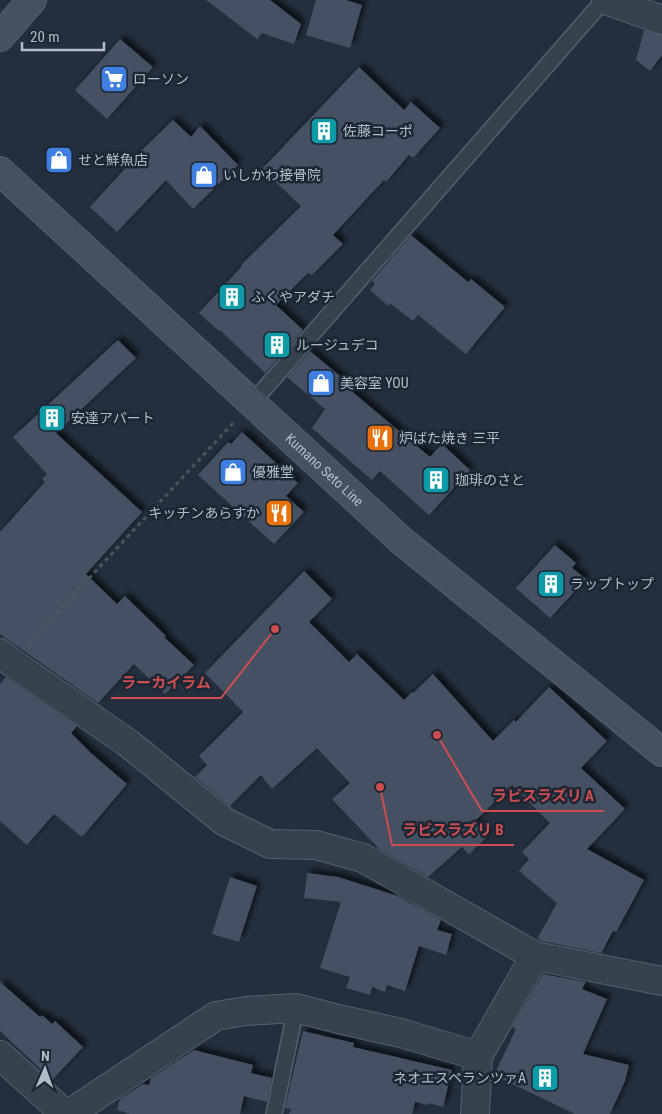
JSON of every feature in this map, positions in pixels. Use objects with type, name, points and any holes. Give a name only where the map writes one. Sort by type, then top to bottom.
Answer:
[{"type":"main road","points":[[0,37],[32,0]]},
{"type":"main road","name":"Kumano Seto Line","points":[[0,171],[251,404],[404,542],[662,752]]},
{"type":"street","points":[[605,0],[662,20]]},
{"type":"street","points":[[5,658],[128,742],[225,822],[270,844],[316,846],[364,858],[535,956],[662,981]]},
{"type":"street","points":[[475,1114],[478,1056],[535,956]]},
{"type":"street","points":[[0,1055],[67,1114],[216,1016],[246,1011],[296,1008],[401,1034],[478,1056]]},
{"type":"lane","points":[[251,404],[605,0]]},
{"type":"lane","points":[[274,1114],[296,1008]]},
{"type":"path","points":[[5,658],[251,404]]},
{"type":"building","points":[[206,0],[270,0],[301,24],[294,44],[262,33],[257,39]]},
{"type":"building","points":[[316,0],[346,0],[362,5],[350,48],[306,35]]},
{"type":"building","points":[[644,30],[662,35],[662,55],[650,71],[636,60]]},
{"type":"building","name":"ローソン","points":[[120,39],[153,67],[107,119],[75,90]]},
{"type":"building","points":[[359,67],[404,110],[411,102],[440,128],[413,158],[409,155],[386,182],[384,180],[333,235],[343,244],[312,275],[308,273],[276,305],[303,330],[265,373],[220,330],[199,313],[241,265],[301,206],[262,169]]},
{"type":"building","points":[[173,120],[191,137],[200,126],[238,165],[193,209],[166,180],[117,232],[90,207],[139,153]]},
{"type":"building","points":[[411,235],[468,282],[471,279],[505,307],[466,354],[418,315],[413,321],[390,303],[388,306],[370,290],[375,284],[372,281]]},
{"type":"building","points":[[118,340],[136,358],[56,433],[142,512],[86,574],[117,604],[125,596],[194,665],[165,694],[134,664],[98,703],[0,634],[0,532],[45,482],[42,479],[47,474],[13,437]]},
{"type":"building","points":[[310,351],[346,381],[343,384],[430,457],[442,444],[470,470],[429,515],[380,471],[372,480],[312,428],[325,409],[287,377]]},
{"type":"building","points":[[242,432],[298,483],[286,496],[304,512],[274,544],[198,475],[228,442],[231,444]]},
{"type":"building","name":"ラップトップ","points":[[555,545],[576,563],[572,568],[586,579],[550,618],[516,588]]},
{"type":"building","points":[[304,571],[332,599],[309,622],[349,662],[357,654],[404,700],[433,674],[493,741],[514,720],[516,722],[549,687],[607,741],[581,768],[625,809],[587,849],[644,880],[616,932],[613,931],[601,953],[537,939],[557,903],[519,871],[529,859],[522,852],[550,823],[512,785],[474,822],[488,836],[469,854],[462,847],[428,877],[380,850],[332,799],[350,783],[317,748],[272,789],[261,775],[230,806],[195,777],[207,765],[199,756],[243,712],[205,673]]},
{"type":"building","points":[[6,677],[77,726],[71,733],[127,784],[82,837],[54,814],[27,845],[0,821],[0,684]]},
{"type":"building","points":[[307,873],[338,877],[398,896],[441,920],[437,930],[452,934],[446,955],[419,946],[405,991],[387,985],[385,992],[372,987],[370,995],[346,988],[350,977],[320,968],[341,902],[304,898]]},
{"type":"building","points":[[230,877],[257,886],[239,942],[212,934]]},
{"type":"building","points":[[543,974],[586,982],[582,989],[607,999],[583,1054],[629,1065],[625,1081],[610,1114],[575,1114],[502,1079],[503,1077],[495,1073],[516,1029],[512,1027]]},
{"type":"building","points":[[0,982],[40,1017],[42,1015],[52,1024],[55,1021],[83,1047],[52,1080],[0,1031]]},
{"type":"building","points":[[303,1031],[354,1043],[353,1047],[452,1070],[443,1107],[415,1102],[412,1114],[289,1114],[291,1109],[285,1108]]},
{"type":"building","points":[[194,1050],[253,1065],[251,1073],[272,1078],[267,1102],[244,1096],[240,1114],[130,1114],[117,1110],[120,1099],[143,1084],[149,1085],[151,1078]]},
{"type":"place","name":"ローソン","points":[[114,79]]},
{"type":"place","name":"佐藤コーポ","points":[[324,131]]},
{"type":"place","name":"せと鮮魚店","points":[[59,160]]},
{"type":"place","name":"いしかわ接骨院","points":[[204,175]]},
{"type":"place","name":"ふくやアダチ","points":[[232,297]]},
{"type":"place","name":"ルージュデコ","points":[[277,345]]},
{"type":"place","name":"美容室 YOU","points":[[321,383]]},
{"type":"place","name":"安達アパート","points":[[52,418]]},
{"type":"place","name":"炉ばた焼き 三平","points":[[380,438]]},
{"type":"place","name":"優雅堂","points":[[233,472]]},
{"type":"place","name":"珈琲のさと","points":[[436,480]]},
{"type":"place","name":"キッチンあらすか","points":[[279,513]]},
{"type":"place","name":"ラップトップ","points":[[551,584]]},
{"type":"place","name":"ラーカイラム","points":[[275,629]]},
{"type":"place","name":"ラビスラズリ A","points":[[437,735]]},
{"type":"place","name":"ラビスラズリ B","points":[[380,787]]},
{"type":"place","name":"ネオエスペランツァA","points":[[545,1078]]}]
